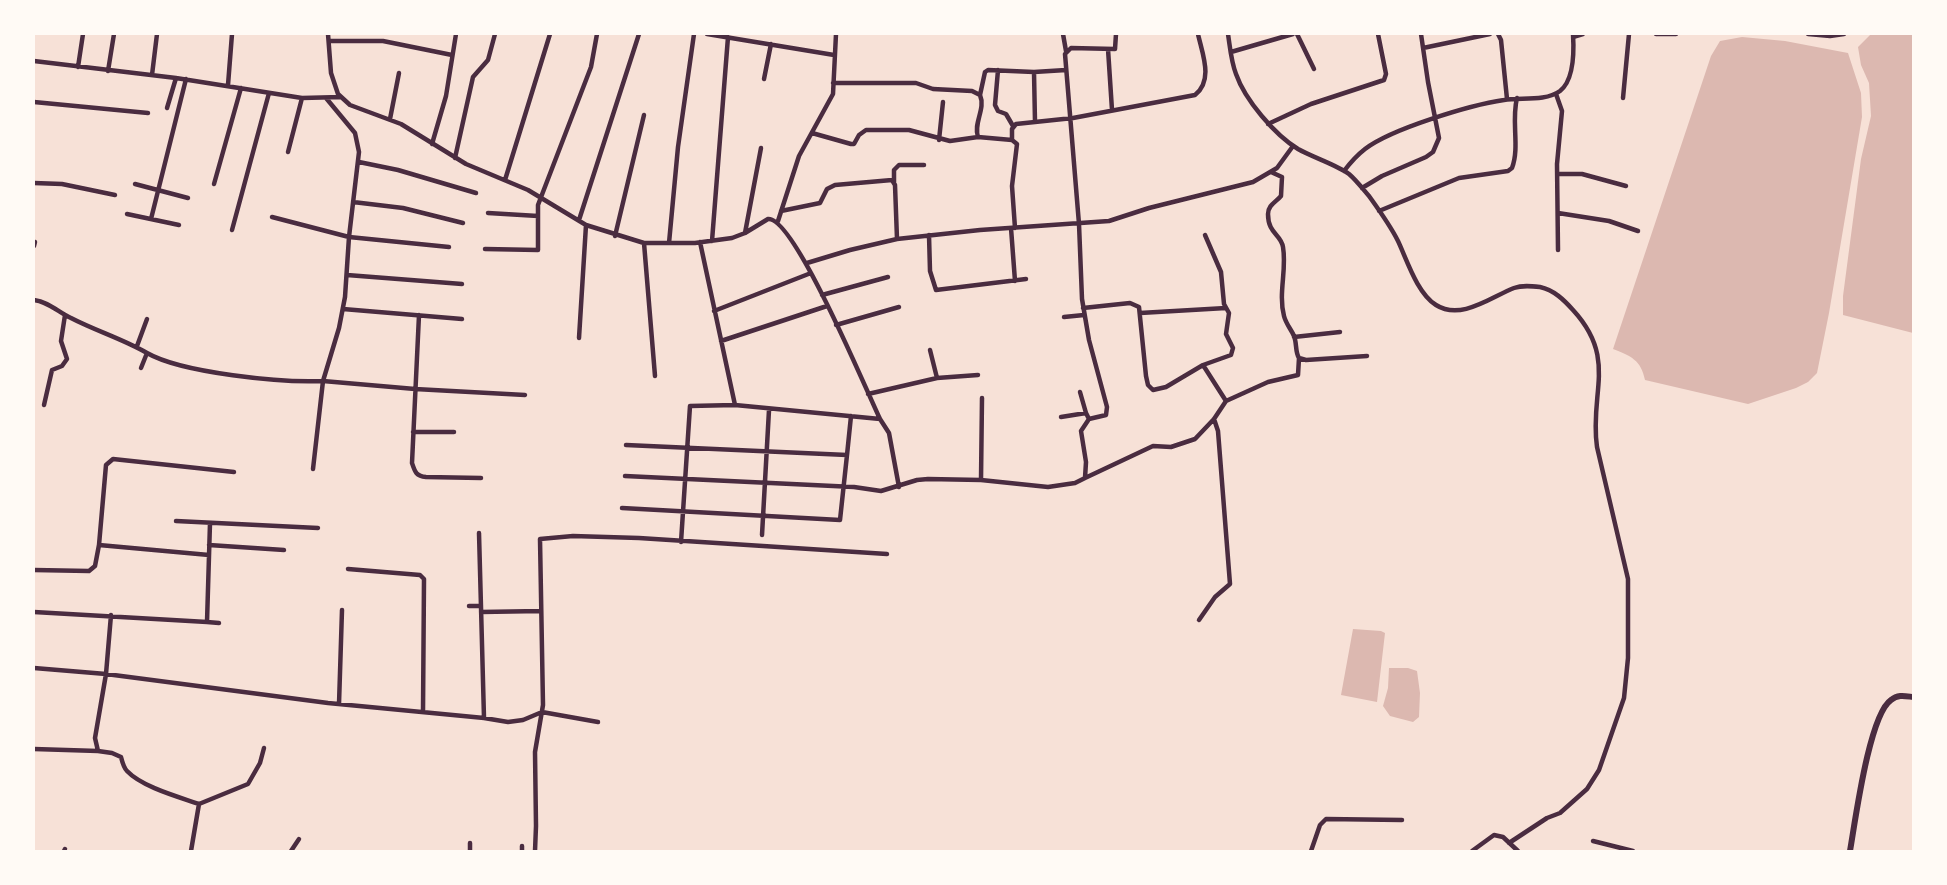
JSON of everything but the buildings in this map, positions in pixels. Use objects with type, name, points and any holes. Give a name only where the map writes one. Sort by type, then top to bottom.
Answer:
[{"type":"main road","points":[[1850,851],[1858,798],[1871,745],[1883,710],[1890,700],[1900,695],[1913,697]]},
{"type":"street","points":[[78,67],[83,34]]},
{"type":"street","points":[[108,71],[114,34]]},
{"type":"street","points":[[152,75],[157,34]]},
{"type":"street","points":[[228,86],[232,34]]},
{"type":"street","points":[[328,34],[332,74],[341,97],[350,105],[390,119],[456,158],[542,199],[586,225],[615,236],[644,243],[669,243],[732,238],[768,219],[778,222],[807,263],[880,419],[889,433],[899,487]]},
{"type":"street","points":[[432,144],[446,96],[456,34]]},
{"type":"street","points":[[456,158],[473,77],[488,60],[495,34]]},
{"type":"street","points":[[504,180],[550,34]]},
{"type":"street","points":[[485,249],[538,250],[538,205],[542,199],[591,67],[597,34]]},
{"type":"street","points":[[579,220],[639,34]]},
{"type":"street","points":[[669,243],[678,147],[694,34]]},
{"type":"street","points":[[706,34],[744,37],[771,44],[834,55]]},
{"type":"street","points":[[778,222],[799,156],[831,98],[834,83],[836,34]]},
{"type":"street","points":[[1063,34],[1066,51],[1079,224],[1083,308],[1091,352],[1107,407],[1106,415],[1089,419],[1081,431],[1086,462],[1085,478]]},
{"type":"street","points":[[1066,51],[1071,48],[1108,49],[1117,46],[1116,34]]},
{"type":"street","points":[[1013,126],[1070,119],[1185,98],[1200,91],[1203,86],[1205,69],[1198,34]]},
{"type":"street","points":[[1228,34],[1238,80],[1268,124],[1293,146],[1344,171],[1362,188],[1398,241],[1420,288],[1436,305],[1447,309],[1464,308],[1482,304],[1514,288],[1526,286],[1540,287],[1552,292],[1565,301],[1588,328],[1596,345],[1600,381],[1596,440],[1628,579],[1628,658],[1624,698],[1600,770],[1587,789],[1560,813],[1548,818],[1509,843]]},
{"type":"street","points":[[1231,52],[1293,34]]},
{"type":"street","points":[[1298,34],[1314,69]]},
{"type":"street","points":[[1268,124],[1311,104],[1384,80],[1386,74],[1378,34]]},
{"type":"street","points":[[1362,188],[1433,152],[1439,138],[1421,34]]},
{"type":"street","points":[[1423,48],[1490,34]]},
{"type":"street","points":[[1498,34],[1501,40],[1507,99]]},
{"type":"street","points":[[1344,171],[1354,159],[1374,143],[1435,118],[1470,107],[1507,99],[1542,97],[1556,94],[1564,87],[1568,79],[1573,35],[1583,34]]},
{"type":"street","points":[[1623,98],[1630,34]]},
{"type":"street","points":[[1656,34],[1676,34]]},
{"type":"street","points":[[1808,34],[1830,36],[1844,34]]},
{"type":"street","points":[[712,241],[728,37]]},
{"type":"street","points":[[329,41],[383,41],[452,55]]},
{"type":"street","points":[[764,80],[771,44]]},
{"type":"street","points":[[1108,49],[1112,110]]},
{"type":"street","points":[[34,61],[186,79],[302,98],[341,97]]},
{"type":"street","points":[[978,137],[976,127],[982,104],[980,95],[985,72],[990,69],[1034,72],[1066,70]]},
{"type":"street","points":[[998,70],[995,105],[998,111],[1006,114],[1013,126],[1012,140]]},
{"type":"street","points":[[1034,72],[1035,122]]},
{"type":"street","points":[[390,119],[399,73]]},
{"type":"street","points":[[167,108],[176,78]]},
{"type":"street","points":[[151,219],[186,79]]},
{"type":"street","points":[[834,83],[916,83],[933,89],[972,91],[980,95]]},
{"type":"street","points":[[214,184],[241,88]]},
{"type":"street","points":[[232,230],[269,93]]},
{"type":"street","points":[[1556,94],[1562,111],[1558,174],[1558,250]]},
{"type":"street","points":[[288,152],[302,98]]},
{"type":"street","points":[[313,469],[323,381],[343,309],[358,162],[355,133],[326,98]]},
{"type":"street","points":[[1379,211],[1459,178],[1508,171],[1512,168],[1514,113],[1517,98]]},
{"type":"street","points":[[34,102],[148,113]]},
{"type":"street","points":[[939,140],[943,102]]},
{"type":"street","points":[[615,236],[644,115]]},
{"type":"street","points":[[812,133],[851,144],[866,130],[909,130],[939,140],[978,137],[1012,140],[1017,144],[1018,148],[1012,186],[1015,281]]},
{"type":"street","points":[[807,263],[850,250],[898,239],[1109,221],[1214,190],[1238,187],[1271,172],[1293,146]]},
{"type":"street","points":[[744,233],[761,148]]},
{"type":"street","points":[[358,162],[398,170],[476,193]]},
{"type":"street","points":[[898,239],[894,170],[899,165],[924,165]]},
{"type":"street","points":[[625,476],[844,486],[881,491],[917,480],[981,480],[1038,487],[1075,484],[1153,446],[1171,447],[1195,439],[1214,419],[1226,401],[1268,382],[1298,375],[1299,358],[1294,337],[1283,313],[1284,248],[1281,240],[1272,231],[1268,216],[1271,205],[1281,196],[1282,177],[1271,172]]},
{"type":"street","points":[[1558,174],[1582,174],[1626,186]]},
{"type":"street","points":[[782,211],[820,203],[827,189],[835,185],[887,179],[894,182]]},
{"type":"street","points":[[34,183],[62,184],[115,195]]},
{"type":"street","points":[[135,184],[188,198]]},
{"type":"street","points":[[354,202],[403,208],[463,223]]},
{"type":"street","points":[[488,213],[538,216]]},
{"type":"street","points":[[1558,213],[1609,221],[1638,231]]},
{"type":"street","points":[[127,214],[178,225]]},
{"type":"street","points":[[272,218],[349,237],[449,246]]},
{"type":"street","points":[[579,338],[586,225]]},
{"type":"street","points":[[929,235],[930,271],[936,290],[1026,280]]},
{"type":"street","points":[[1083,308],[1130,303],[1139,307],[1146,376],[1150,388],[1156,390],[1166,388],[1203,365],[1231,355],[1234,351],[1226,334],[1230,317],[1226,308],[1221,272],[1205,235]]},
{"type":"street","points":[[700,242],[734,405]]},
{"type":"street","points":[[644,243],[655,376]]},
{"type":"street","points":[[714,310],[811,273]]},
{"type":"street","points":[[347,275],[462,284]]},
{"type":"street","points":[[822,295],[888,277]]},
{"type":"street","points":[[34,300],[50,305],[66,315],[137,346],[166,362],[217,372],[304,382],[323,381],[415,389],[525,395]]},
{"type":"street","points":[[721,341],[827,306]]},
{"type":"street","points":[[836,325],[899,307]]},
{"type":"street","points":[[1140,313],[1226,308]]},
{"type":"street","points":[[343,309],[462,319]]},
{"type":"street","points":[[44,405],[52,370],[62,366],[67,359],[61,341],[66,315]]},
{"type":"street","points":[[419,315],[412,463],[415,472],[419,476],[481,478]]},
{"type":"street","points":[[1064,317],[1084,315]]},
{"type":"street","points":[[137,346],[147,319]]},
{"type":"street","points":[[1294,337],[1340,332]]},
{"type":"street","points":[[930,350],[937,378]]},
{"type":"street","points":[[141,368],[147,353]]},
{"type":"street","points":[[1299,358],[1306,360],[1367,356]]},
{"type":"street","points":[[1203,365],[1226,401]]},
{"type":"street","points":[[868,394],[937,378],[978,375]]},
{"type":"street","points":[[1080,392],[1089,419]]},
{"type":"street","points":[[981,480],[982,398]]},
{"type":"street","points":[[681,542],[690,406],[734,405],[769,410],[880,419]]},
{"type":"street","points":[[762,535],[769,410]]},
{"type":"street","points":[[1061,417],[1086,413]]},
{"type":"street","points":[[622,508],[840,520],[851,416]]},
{"type":"street","points":[[1199,620],[1215,597],[1230,584],[1218,431],[1214,419]]},
{"type":"street","points":[[413,432],[454,432]]},
{"type":"street","points":[[626,445],[847,455]]},
{"type":"street","points":[[34,570],[89,571],[95,566],[99,545],[106,465],[113,459],[234,472]]},
{"type":"street","points":[[176,521],[318,528]]},
{"type":"street","points":[[207,622],[210,523]]},
{"type":"street","points":[[480,533],[484,718]]},
{"type":"street","points":[[535,851],[535,752],[542,712],[540,539],[573,536],[887,554]]},
{"type":"street","points":[[209,544],[284,550]]},
{"type":"street","points":[[99,545],[209,555]]},
{"type":"street","points":[[348,569],[420,575],[424,579],[423,712]]},
{"type":"street","points":[[469,606],[481,609],[541,611]]},
{"type":"street","points":[[339,704],[342,610]]},
{"type":"street","points":[[34,612],[111,615],[219,623]]},
{"type":"street","points":[[98,751],[95,738],[106,674],[111,615]]},
{"type":"street","points":[[34,668],[106,674],[339,704],[508,722],[523,720],[542,712],[598,722]]},
{"type":"street","points":[[34,749],[112,753],[120,757],[127,771],[171,796],[199,804],[248,784],[260,763],[264,748]]},
{"type":"street","points":[[191,851],[199,804]]},
{"type":"street","points":[[1311,851],[1320,825],[1326,819],[1402,820]]},
{"type":"street","points":[[1472,851],[1494,835],[1503,837],[1518,851]]},
{"type":"street","points":[[291,851],[299,839]]},
{"type":"street","points":[[1593,841],[1633,851]]},
{"type":"street","points":[[470,843],[470,851]]},
{"type":"shaded area","points":[[1871,34],[1913,34],[1913,333],[1843,315],[1843,296],[1861,159],[1871,116],[1869,83],[1861,65],[1858,47]]},
{"type":"shaded area","points":[[1742,37],[1785,41],[1848,53],[1861,93],[1862,117],[1817,373],[1808,382],[1796,388],[1748,404],[1645,380],[1638,363],[1625,354],[1613,349],[1711,56],[1720,41]]},
{"type":"shaded area","points":[[1353,629],[1385,633],[1377,702],[1341,695]]},
{"type":"shaded area","points":[[1389,668],[1408,668],[1417,671],[1420,693],[1419,717],[1413,722],[1390,716],[1383,706],[1388,688]]}]
